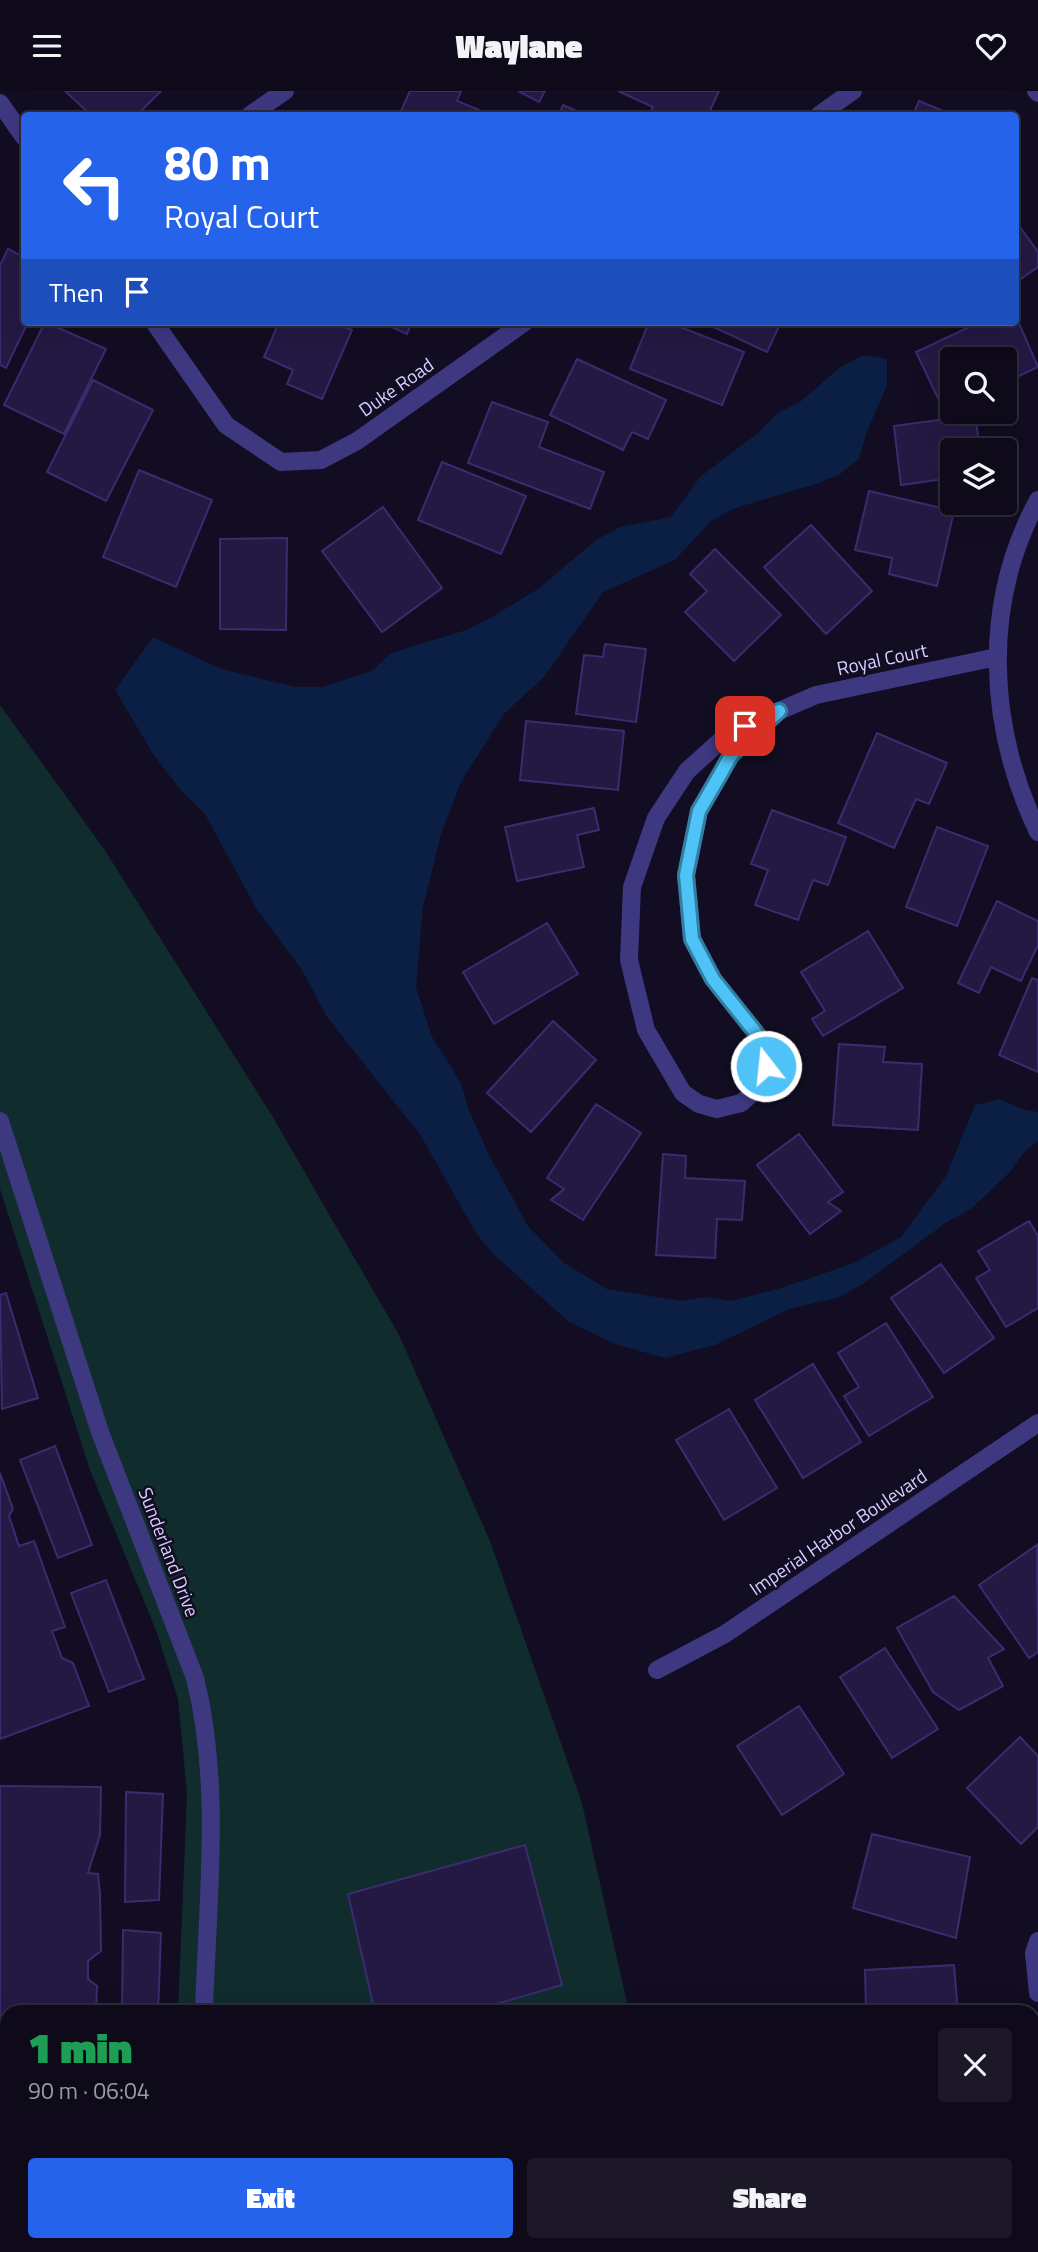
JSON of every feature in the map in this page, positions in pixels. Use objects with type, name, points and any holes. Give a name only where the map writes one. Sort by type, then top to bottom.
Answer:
[{"type":"street","points":[[254,112],[285,91]]},
{"type":"street","points":[[823,112],[853,91]]},
{"type":"street","points":[[0,103],[21,133]]},
{"type":"street","name":"Duke Road","points":[[157,326],[226,425],[281,462],[321,460],[356,440],[519,326]]},
{"type":"street","points":[[1038,500],[1016,549],[1006,584],[997,657],[998,703],[1006,750],[1020,794],[1038,832]]},
{"type":"street","name":"Royal Court","points":[[779,711],[731,755],[699,811],[686,875],[692,939],[713,979],[760,1038],[766,1066],[758,1088],[741,1103],[717,1109],[699,1104],[683,1093],[646,1030],[629,960],[632,887],[656,818],[687,771],[728,734],[779,711],[816,695],[997,657]]},
{"type":"street","name":"Sunderland Drive","points":[[0,1121],[100,1432],[195,1678],[205,1716],[210,1792],[205,2005]]},
{"type":"street","name":"Imperial Harbor Boulevard","points":[[657,1669],[725,1634],[1038,1423]]},
{"type":"street","points":[[1038,1941],[1034,1953],[1038,1993]]},
{"type":"green space","points":[[0,705],[104,849],[271,1114],[399,1335],[490,1541],[582,1803],[627,2005],[178,2005],[187,1794],[178,1699],[156,1630],[90,1470],[0,1189]]},
{"type":"water","points":[[863,355],[887,359],[887,385],[866,434],[859,459],[840,474],[816,484],[735,508],[711,521],[675,560],[603,592],[544,677],[504,714],[461,782],[441,834],[423,908],[416,987],[432,1037],[461,1083],[468,1108],[489,1155],[528,1226],[564,1263],[607,1289],[681,1301],[706,1297],[731,1301],[781,1288],[854,1263],[901,1237],[946,1176],[975,1105],[1000,1099],[1022,1109],[1038,1112],[1038,1141],[1024,1152],[1009,1173],[971,1209],[947,1222],[863,1284],[840,1297],[789,1309],[715,1345],[665,1358],[615,1344],[569,1322],[491,1252],[476,1233],[421,1136],[327,1017],[302,970],[256,908],[205,814],[183,793],[153,754],[115,690],[153,637],[221,669],[296,687],[323,687],[372,671],[391,653],[466,630],[538,589],[596,540],[620,527],[671,517],[700,477],[759,432],[778,413],[801,401],[839,368]]},
{"type":"building","points":[[65,91],[161,91],[140,112],[88,112]]},
{"type":"building","points":[[410,91],[461,91],[457,101],[484,112],[400,112]]},
{"type":"building","points":[[518,91],[545,91],[539,102]]},
{"type":"building","points":[[618,91],[719,91],[709,112],[650,112],[653,107]]},
{"type":"building","points":[[919,101],[946,112],[914,112]]},
{"type":"building","points":[[563,105],[579,112],[560,112]]},
{"type":"building","points":[[1019,226],[1038,252],[1038,267],[1019,280]]},
{"type":"building","points":[[8,249],[21,256],[21,326],[26,326],[6,368],[0,365],[0,265]]},
{"type":"building","points":[[1019,323],[1038,367],[1017,377],[1017,347],[940,347],[940,403],[916,352],[971,326],[1019,326]]},
{"type":"building","points":[[43,326],[54,326],[106,349],[64,434],[4,405]]},
{"type":"building","points":[[277,326],[342,326],[352,330],[322,399],[287,384],[293,370],[264,357]]},
{"type":"building","points":[[389,326],[410,326],[407,334]]},
{"type":"building","points":[[647,326],[678,326],[744,352],[722,405],[630,369]]},
{"type":"building","points":[[712,326],[779,326],[767,352]]},
{"type":"building","points":[[577,359],[666,400],[648,439],[632,432],[623,450],[550,415]]},
{"type":"building","points":[[93,380],[153,410],[106,501],[47,472]]},
{"type":"building","points":[[492,402],[548,422],[539,447],[604,472],[590,509],[468,463]]},
{"type":"building","points":[[940,420],[940,424],[976,424],[978,438],[940,438],[940,480],[901,485],[894,426]]},
{"type":"building","points":[[442,462],[526,496],[501,554],[418,520]]},
{"type":"building","points":[[139,470],[212,500],[176,587],[103,557]]},
{"type":"building","points":[[869,491],[940,508],[940,515],[953,515],[937,586],[889,574],[892,558],[855,550]]},
{"type":"building","points":[[383,507],[442,588],[382,632],[322,551]]},
{"type":"building","points":[[811,525],[872,591],[826,634],[764,567]]},
{"type":"building","points":[[287,538],[286,630],[220,629],[220,539]]},
{"type":"building","points":[[715,549],[781,615],[734,661],[685,612],[707,591],[690,574]]},
{"type":"building","points":[[605,644],[646,649],[636,722],[576,714],[584,655],[603,657]]},
{"type":"building","points":[[526,721],[624,731],[618,790],[520,780]]},
{"type":"building","points":[[877,733],[947,763],[929,804],[916,799],[894,848],[838,823]]},
{"type":"building","points":[[594,808],[599,830],[577,835],[584,867],[517,881],[505,827]]},
{"type":"building","points":[[772,810],[846,837],[828,885],[813,880],[798,920],[755,905],[768,870],[751,864]]},
{"type":"building","points":[[937,827],[988,846],[957,926],[906,907]]},
{"type":"building","points":[[997,901],[1038,921],[1038,945],[1021,981],[991,967],[979,993],[958,983]]},
{"type":"building","points":[[547,923],[578,974],[494,1024],[463,972]]},
{"type":"building","points":[[868,931],[903,988],[823,1036],[812,1019],[825,1011],[801,972]]},
{"type":"building","points":[[1032,978],[1038,980],[1038,1072],[999,1055]]},
{"type":"building","points":[[553,1021],[596,1060],[531,1132],[487,1093]]},
{"type":"building","points":[[839,1044],[885,1047],[883,1062],[922,1064],[918,1130],[833,1125]]},
{"type":"building","points":[[596,1104],[641,1133],[583,1220],[551,1200],[564,1189],[547,1178]]},
{"type":"building","points":[[799,1134],[843,1192],[828,1202],[841,1211],[810,1234],[757,1165]]},
{"type":"building","points":[[663,1154],[686,1156],[685,1178],[745,1181],[742,1220],[717,1219],[715,1258],[656,1255]]},
{"type":"building","points":[[1029,1221],[1038,1236],[1038,1308],[1006,1327],[976,1278],[990,1270],[978,1251]]},
{"type":"building","points":[[941,1264],[994,1338],[944,1373],[891,1298]]},
{"type":"building","points":[[6,1293],[38,1398],[2,1409],[0,1295]]},
{"type":"building","points":[[886,1323],[933,1397],[869,1436],[844,1396],[859,1387],[838,1353]]},
{"type":"building","points":[[813,1364],[861,1442],[803,1478],[755,1400]]},
{"type":"building","points":[[729,1409],[777,1488],[724,1520],[676,1440]]},
{"type":"building","points":[[55,1446],[92,1545],[58,1558],[20,1460]]},
{"type":"building","points":[[0,1473],[13,1509],[9,1516],[19,1546],[34,1541],[65,1627],[52,1631],[62,1658],[73,1663],[89,1706],[0,1739]]},
{"type":"building","points":[[1037,1545],[1038,1652],[1029,1658],[979,1585]]},
{"type":"building","points":[[106,1580],[144,1679],[109,1692],[71,1593]]},
{"type":"building","points":[[954,1596],[1004,1649],[988,1658],[1003,1686],[959,1710],[933,1692],[897,1628]]},
{"type":"building","points":[[885,1648],[938,1729],[892,1758],[840,1677]]},
{"type":"building","points":[[799,1706],[844,1774],[782,1815],[737,1746]]},
{"type":"building","points":[[1020,1737],[1038,1756],[1038,1827],[1021,1844],[967,1788]]},
{"type":"building","points":[[0,1786],[101,1787],[100,1835],[88,1873],[98,1874],[100,1894],[101,1951],[88,1961],[88,1979],[97,1986],[96,2005],[0,2005]]},
{"type":"building","points":[[126,1792],[163,1794],[159,1900],[125,1902]]},
{"type":"building","points":[[872,1834],[970,1857],[956,1938],[853,1908]]},
{"type":"building","points":[[525,1845],[562,1985],[492,2005],[373,2005],[348,1894]]},
{"type":"building","points":[[123,1930],[161,1933],[158,2005],[122,2005]]},
{"type":"building","points":[[954,1965],[957,2005],[866,2005],[865,1970]]},
{"type":"route","points":[[745,726],[779,711],[731,755],[699,811],[686,875],[692,939],[713,979],[760,1038],[766,1066]]}]
